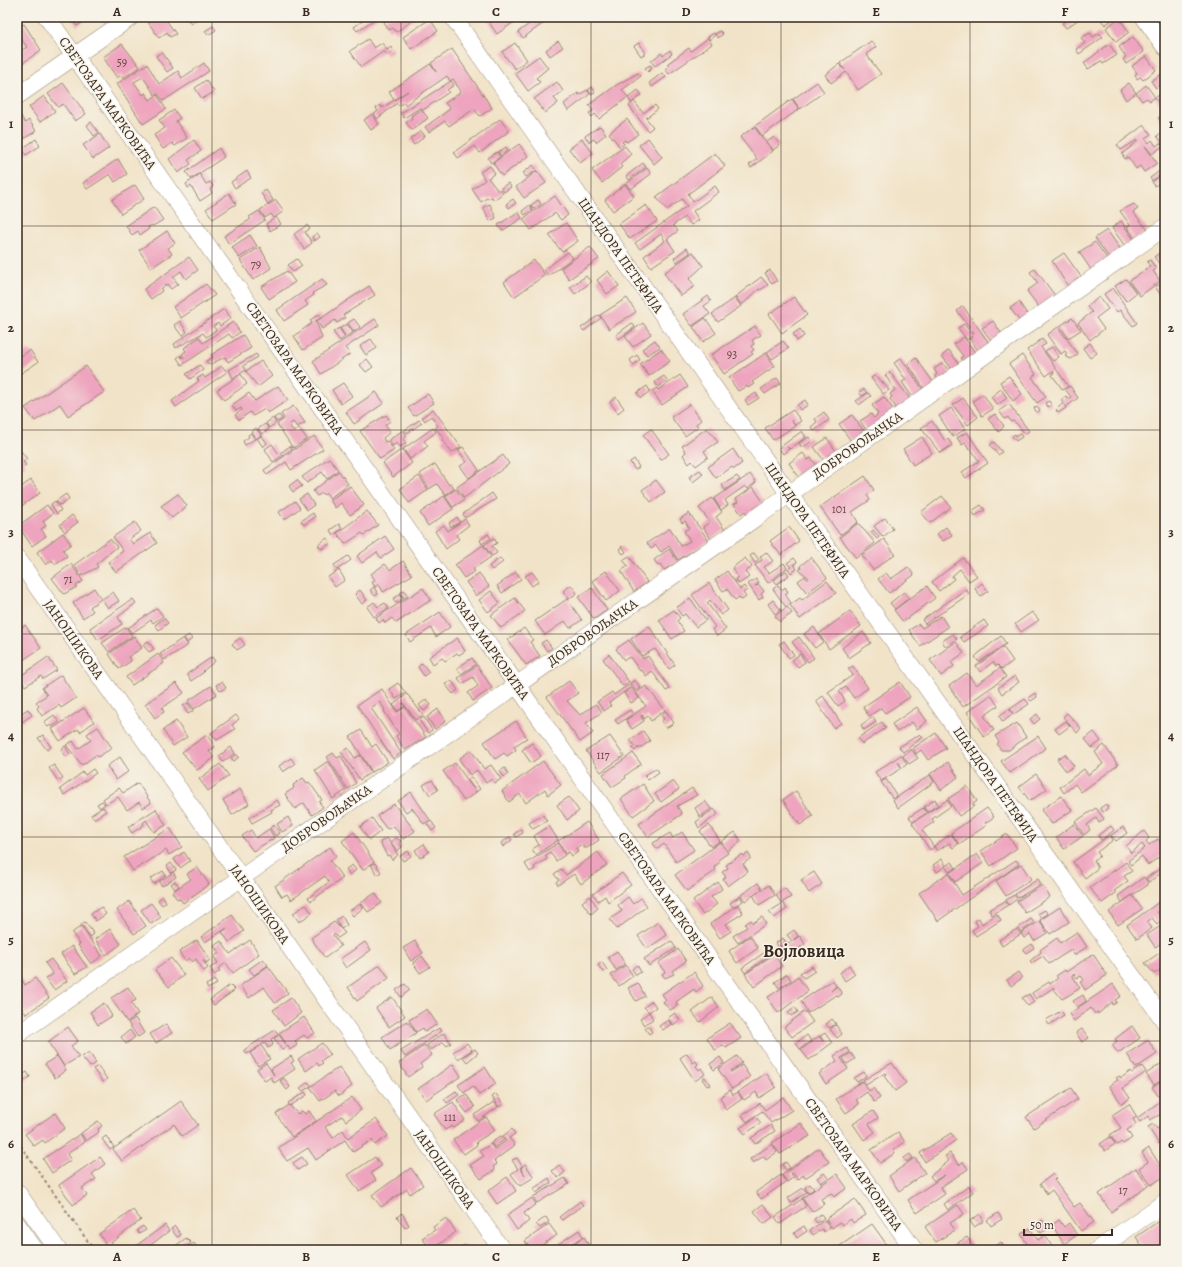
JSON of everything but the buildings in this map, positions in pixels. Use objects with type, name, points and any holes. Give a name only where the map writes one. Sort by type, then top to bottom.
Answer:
[{"type":"street","name":"СВЕТОЗАРА МАРКОВИЋА","points":[[47,17],[914,1250]]},
{"type":"street","points":[[17,96],[131,17]]},
{"type":"street","name":"ШАНДОРА ПЕТЕФИЈА","points":[[453,17],[1165,1022]]},
{"type":"street","points":[[1144,17],[1165,47]]},
{"type":"street","name":"ДОБРОВОЉАЧКА","points":[[17,1035],[241,877],[518,685],[1165,226]]},
{"type":"street","name":"ЈАНОШИКОВА","points":[[17,558],[502,1250]]},
{"type":"street","points":[[17,1192],[58,1250]]},
{"type":"street","points":[[1097,1250],[1165,1202]]},
{"type":"street","points":[[35,1250],[19,1232],[39,1222]]},
{"type":"path","points":[[17,1141],[94,1250]]},
{"type":"district","name":"Војловица","points":[[804,951]]}]
